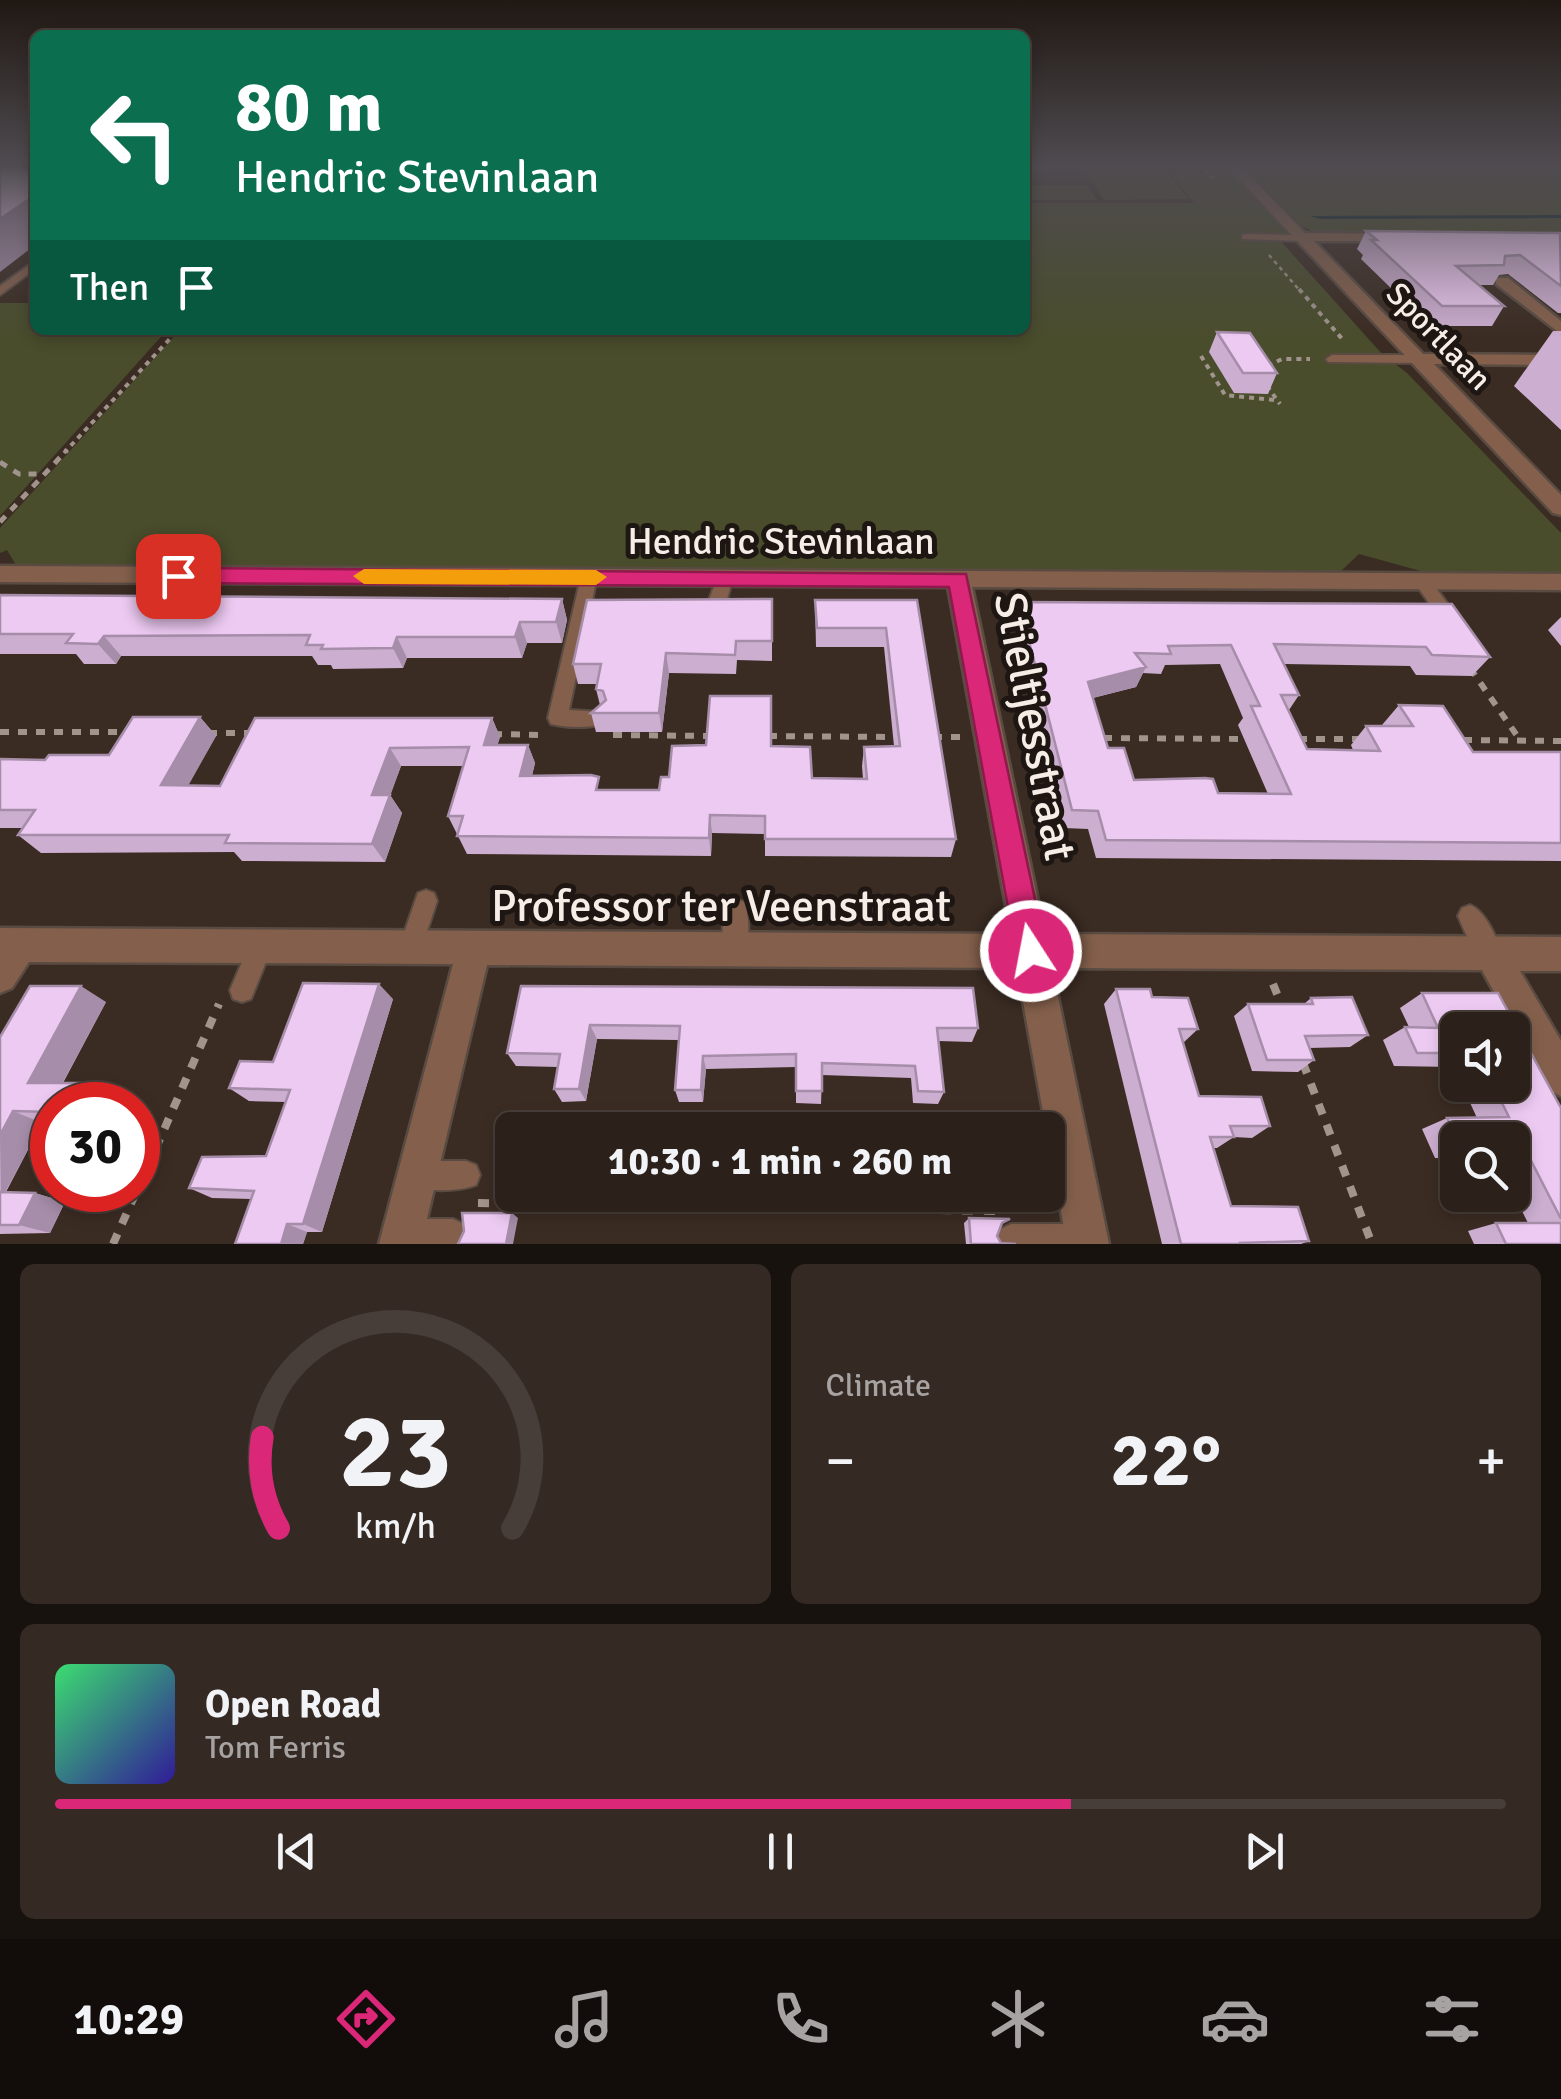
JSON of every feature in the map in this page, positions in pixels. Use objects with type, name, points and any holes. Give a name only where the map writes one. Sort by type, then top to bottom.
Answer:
[{"type":"street","name":"Sportlaan","points":[[1286,222],[1561,508]]},
{"type":"street","points":[[1296,233],[1408,237]]},
{"type":"street","points":[[1502,281],[1561,329]]},
{"type":"street","points":[[1414,353],[1561,360]]},
{"type":"street","name":"Hendric Stevinlaan","points":[[0,574],[589,577],[724,582],[1561,582]]},
{"type":"street","name":"Stieltjesstraat","points":[[959,580],[1087,1242]]},
{"type":"street","points":[[0,976],[10,945]]},
{"type":"street","name":"Professor ter Veenstraat","points":[[10,945],[1561,954]]},
{"type":"street","points":[[402,1239],[474,949]]},
{"type":"street","points":[[1492,954],[1561,1077]]},
{"type":"lane","points":[[1250,237],[1296,233]]},
{"type":"lane","points":[[0,292],[30,268]]},
{"type":"lane","points":[[1339,350],[1414,353]]},
{"type":"lane","points":[[1510,359],[1525,374]]},
{"type":"lane","points":[[589,577],[558,718],[596,727]]},
{"type":"lane","points":[[722,606],[724,582]]},
{"type":"lane","points":[[1422,582],[1443,610]]},
{"type":"lane","points":[[411,948],[426,901]]},
{"type":"lane","points":[[735,949],[736,910]]},
{"type":"lane","points":[[1470,916],[1492,954]]},
{"type":"lane","points":[[234,990],[260,947]]},
{"type":"lane","points":[[418,1175],[462,1189]]},
{"type":"lane","points":[[1010,1225],[1087,1242]]},
{"type":"lane","points":[[402,1239],[453,1234]]},
{"type":"path","points":[[1250,237],[1339,350],[1282,359],[1257,371]]},
{"type":"path","points":[[0,522],[173,335]]},
{"type":"path","points":[[1201,356],[1225,395],[1278,402],[1267,386]]},
{"type":"path","points":[[0,462],[19,474],[44,474]]},
{"type":"path","points":[[1461,654],[1520,740]]},
{"type":"path","points":[[596,727],[715,736]]},
{"type":"path","points":[[0,732],[139,732]]},
{"type":"path","points":[[198,733],[258,733]]},
{"type":"path","points":[[476,734],[556,735]]},
{"type":"path","points":[[754,736],[978,737]]},
{"type":"path","points":[[1042,738],[1062,738]]},
{"type":"path","points":[[1101,738],[1256,739]]},
{"type":"path","points":[[1294,739],[1372,739]]},
{"type":"path","points":[[1446,740],[1561,741]]},
{"type":"path","points":[[160,1143],[234,990]]},
{"type":"path","points":[[1278,996],[1285,1014]]},
{"type":"path","points":[[1298,1049],[1372,1244]]},
{"type":"path","points":[[462,1189],[1010,1225]]},
{"type":"path","points":[[113,1244],[127,1212]]},
{"type":"green space","points":[[1030,222],[1280,222],[1294,237],[1277,237],[1383,355],[1407,373],[1561,533],[1561,575],[1428,573],[1359,554],[1341,571],[16,565],[7,550],[0,553],[0,528],[175,335],[1030,335]]},
{"type":"green space","points":[[1298,222],[1561,222],[1561,232],[1314,232]]},
{"type":"green space","points":[[0,303],[30,303],[30,335],[163,335],[0,516]]},
{"type":"building","points":[[1366,231],[1560,233],[1561,286],[1520,255],[1505,256],[1504,265],[1456,266],[1504,306],[1442,306]]},
{"type":"building","points":[[1217,332],[1250,333],[1277,373],[1243,373]]},
{"type":"building","points":[[0,595],[562,599],[556,622],[520,622],[515,637],[397,637],[393,648],[321,649],[323,645],[306,645],[310,635],[104,636],[98,644],[66,643],[73,634],[0,634]]},
{"type":"building","points":[[772,599],[772,641],[736,641],[735,655],[666,653],[659,713],[591,713],[606,700],[603,691],[596,689],[601,664],[573,664],[587,600]]},
{"type":"building","points":[[815,600],[917,600],[956,839],[765,839],[765,816],[710,815],[709,838],[457,836],[463,816],[448,816],[469,747],[390,748],[372,795],[390,795],[372,844],[225,843],[229,835],[18,835],[35,810],[0,810],[0,759],[109,755],[133,717],[200,717],[161,785],[220,786],[255,718],[492,718],[484,745],[528,745],[520,776],[591,775],[599,777],[596,790],[659,790],[661,777],[669,777],[672,746],[706,745],[710,696],[771,696],[771,746],[810,747],[812,778],[867,779],[864,747],[900,746],[886,628],[817,628]]},
{"type":"building","points":[[1019,602],[1452,604],[1490,657],[1432,655],[1426,647],[1274,644],[1299,695],[1281,695],[1307,749],[1380,751],[1366,726],[1413,726],[1399,705],[1443,706],[1473,752],[1561,752],[1561,843],[1106,840],[1098,811],[1072,810]],"holes":[[[1231,645],[1260,706],[1251,706],[1291,794],[1218,793],[1213,779],[1205,778],[1134,780],[1124,748],[1108,748],[1088,682],[1146,667],[1135,653],[1171,654],[1168,646]]]},
{"type":"building","points":[[303,983],[379,984],[303,1224],[287,1224],[281,1244],[235,1244],[254,1191],[189,1188],[202,1157],[266,1156],[290,1090],[229,1088],[240,1061],[273,1062]]},
{"type":"building","points":[[30,986],[81,986],[28,1083],[30,1111],[13,1111],[0,1135],[0,1037]]},
{"type":"building","points":[[521,986],[973,988],[978,1028],[937,1028],[944,1092],[918,1091],[915,1066],[822,1063],[822,1091],[796,1091],[796,1054],[703,1056],[701,1090],[675,1090],[680,1026],[590,1025],[579,1089],[554,1089],[560,1054],[507,1053]]},
{"type":"building","points":[[1116,989],[1150,989],[1152,997],[1188,998],[1198,1029],[1179,1029],[1199,1096],[1261,1097],[1270,1126],[1230,1126],[1234,1137],[1210,1137],[1231,1206],[1298,1207],[1309,1241],[1181,1244]]},
{"type":"building","points":[[1422,993],[1498,993],[1508,1012],[1440,1012],[1440,1053],[1417,1053],[1405,1027],[1438,1028]]},
{"type":"building","points":[[1352,997],[1368,1035],[1305,1036],[1314,1060],[1267,1060],[1248,1004],[1313,1004],[1311,998]]},
{"type":"building","points":[[1530,1051],[1561,1108],[1561,1219],[1530,1159],[1530,1122],[1449,1122],[1447,1118],[1509,1117],[1502,1102],[1530,1102]]},
{"type":"building","points":[[0,1192],[30,1193],[30,1203],[19,1225],[0,1225]]},
{"type":"building","points":[[462,1213],[512,1213],[506,1244],[458,1244],[464,1231]]},
{"type":"building","points":[[969,1218],[1010,1219],[1002,1223],[997,1236],[1001,1243],[1016,1244],[971,1244]]},
{"type":"building","points":[[1496,1223],[1561,1223],[1561,1244],[1506,1244]]},
{"type":"slow traffic","points":[[364,576],[596,577]]},
{"type":"route","points":[[178,576],[959,580],[1031,951]]}]
